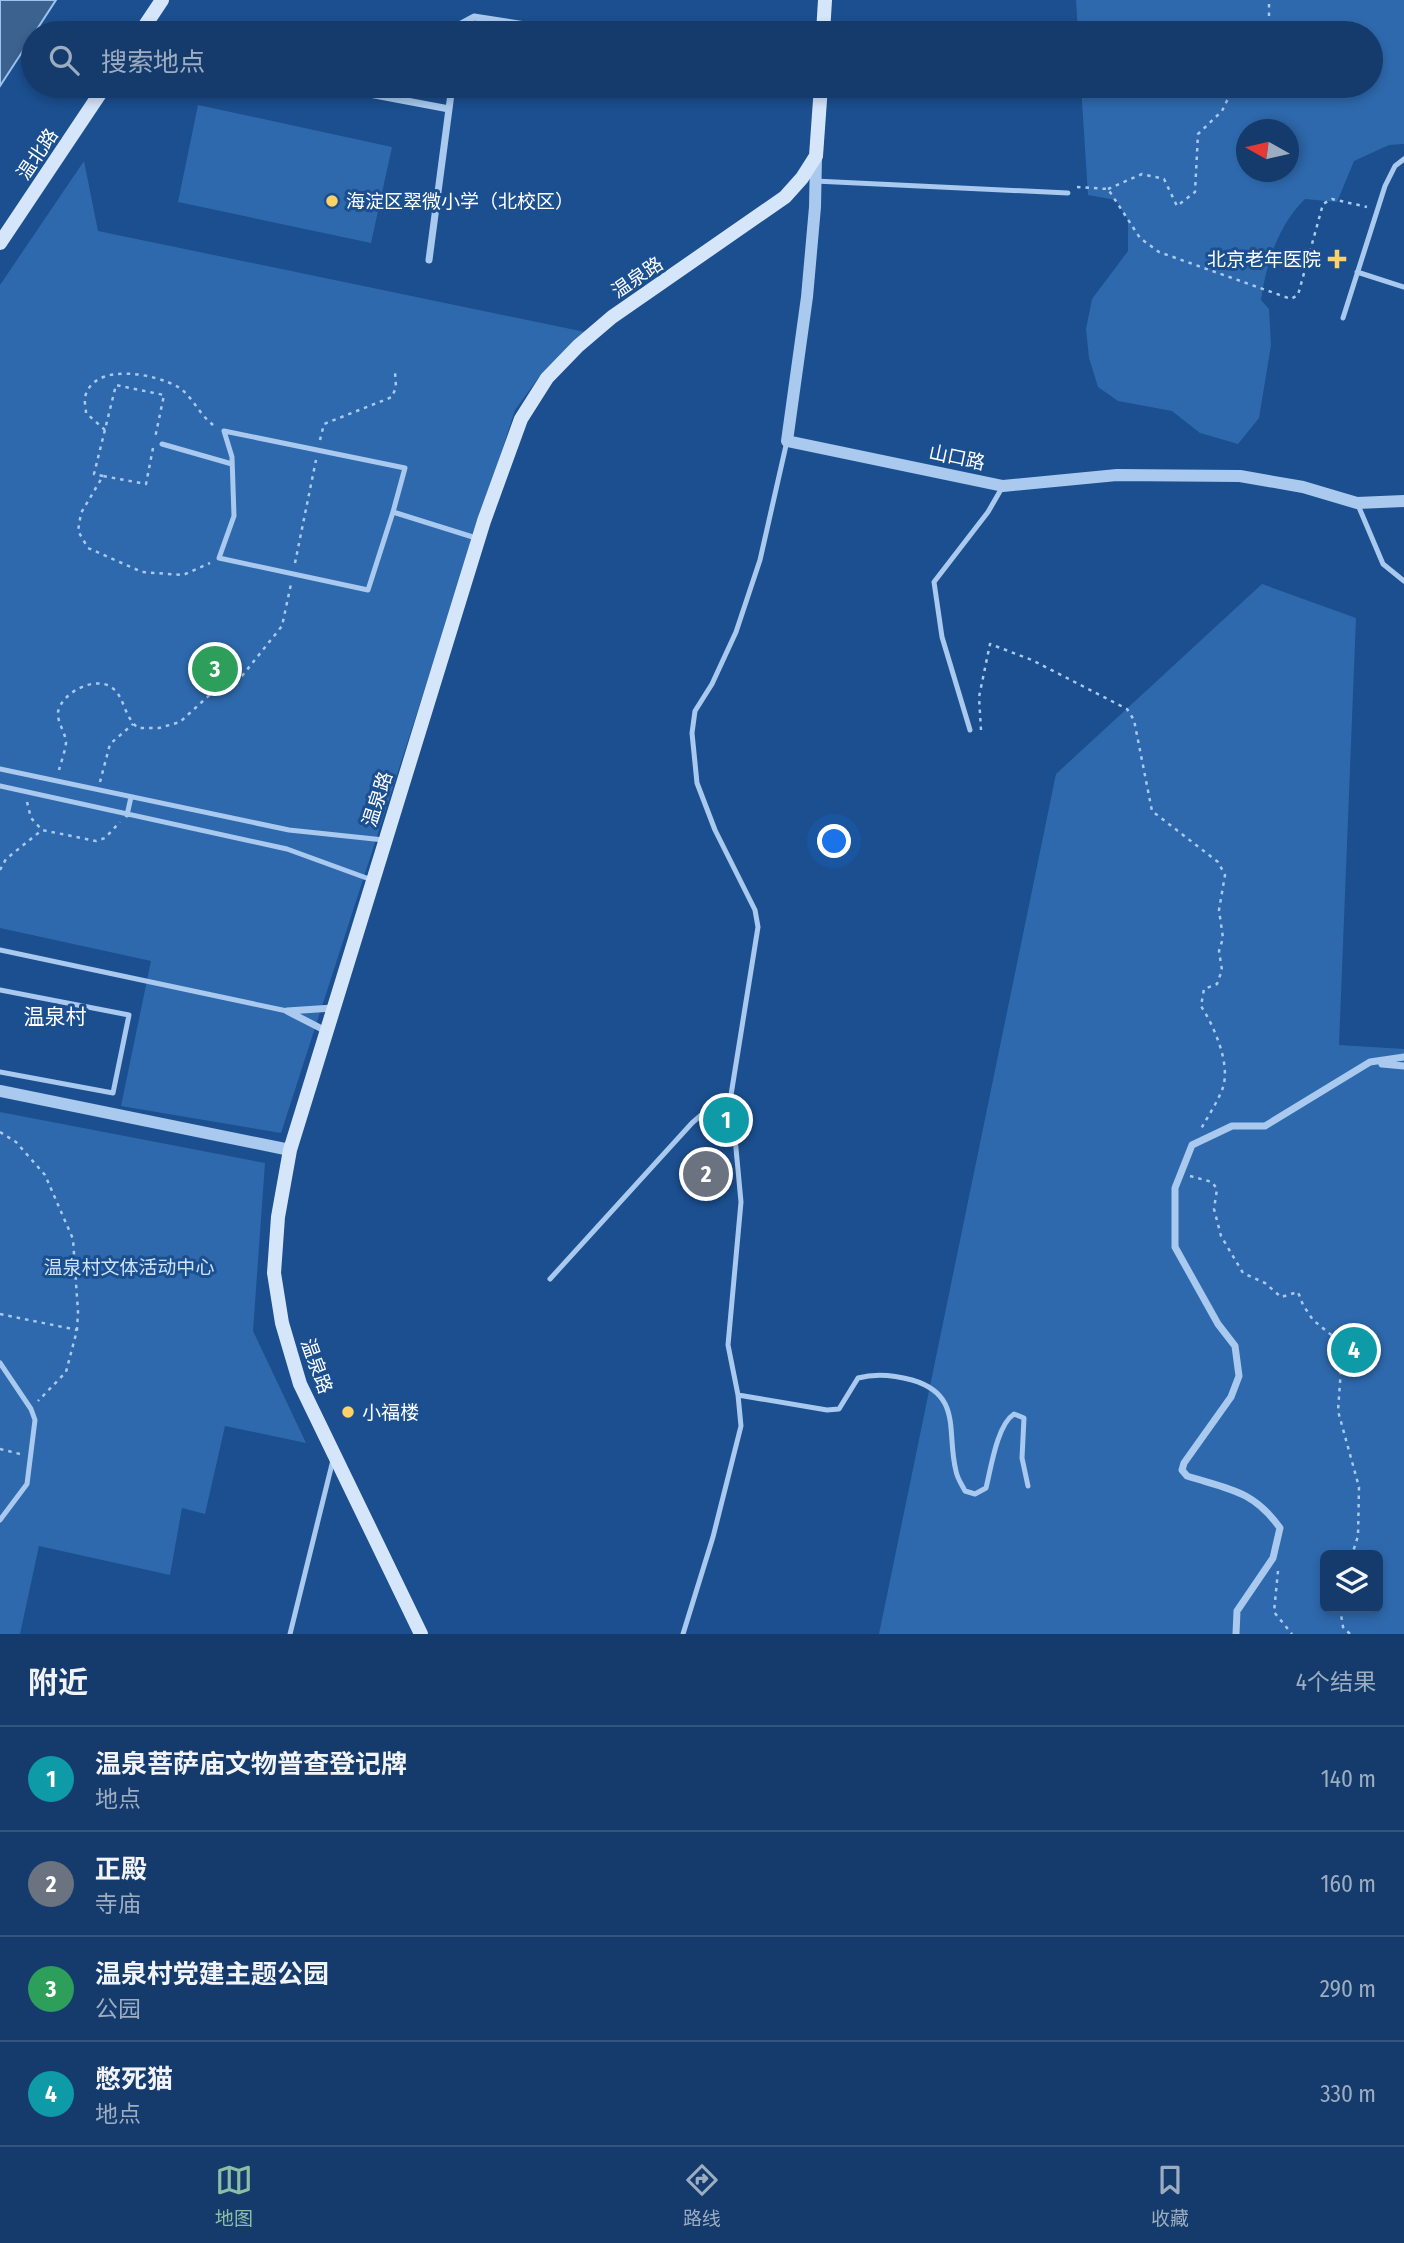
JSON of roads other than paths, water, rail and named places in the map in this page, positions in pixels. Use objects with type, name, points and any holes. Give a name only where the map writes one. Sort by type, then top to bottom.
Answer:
[{"type":"main road","points":[[148,21],[162,0]]},
{"type":"main road","points":[[824,21],[825,0]]},
{"type":"main road","name":"温北路","points":[[0,243],[97,98]]},
{"type":"main road","points":[[816,156],[820,98]]},
{"type":"main road","name":"温泉路","points":[[421,1634],[300,1384],[282,1324],[274,1273],[278,1217],[290,1150],[479,538],[521,419],[547,378],[578,346],[612,317],[785,197],[802,178],[816,156]]},
{"type":"street","points":[[467,21],[474,17],[500,21]]},
{"type":"street","points":[[391,98],[449,109]]},
{"type":"street","points":[[429,260],[450,98]]},
{"type":"street","points":[[787,441],[807,297],[816,156]]},
{"type":"street","name":"山口路","points":[[787,441],[1003,486],[1117,475],[1240,476],[1303,487],[1357,503],[1404,501]]},
{"type":"street","points":[[287,1011],[333,1008]]},
{"type":"street","points":[[287,1011],[326,1031]]},
{"type":"street","points":[[1236,1634],[1237,1611],[1273,1558],[1280,1528],[1262,1505],[1247,1495],[1187,1476],[1182,1470],[1184,1462],[1231,1397],[1239,1376],[1235,1346],[1218,1324],[1175,1247],[1175,1188],[1192,1145],[1232,1126],[1265,1126],[1370,1062],[1404,1057]]},
{"type":"street","points":[[1370,1062],[1404,1066]]},
{"type":"street","points":[[0,1091],[290,1150]]},
{"type":"lane","points":[[1342,318],[1385,186],[1395,166],[1404,159]]},
{"type":"lane","points":[[816,181],[1068,193]]},
{"type":"lane","points":[[1357,272],[1404,287]]},
{"type":"lane","points":[[224,431],[405,468],[393,512],[368,590],[219,558],[234,516],[232,464],[224,431]]},
{"type":"lane","points":[[683,1634],[713,1537],[741,1426],[728,1345],[741,1202],[731,1095],[758,927],[755,910],[715,830],[697,783],[692,733],[695,711],[712,684],[736,632],[756,572],[787,441]]},
{"type":"lane","points":[[162,444],[232,464]]},
{"type":"lane","points":[[970,730],[942,637],[934,582],[988,512],[1003,486]]},
{"type":"lane","points":[[1357,503],[1383,564],[1404,581]]},
{"type":"lane","points":[[393,512],[479,538]]},
{"type":"lane","points":[[0,769],[289,830],[384,840]]},
{"type":"lane","points":[[25,792],[29,775]]},
{"type":"lane","points":[[0,786],[286,849],[372,880]]},
{"type":"lane","points":[[127,815],[131,797]]},
{"type":"lane","points":[[0,950],[287,1011]]},
{"type":"lane","points":[[0,990],[129,1015],[113,1093],[0,1072]]},
{"type":"lane","points":[[550,1279],[692,1123],[715,1103],[731,1095]]},
{"type":"lane","points":[[0,1363],[31,1409],[35,1420],[27,1485],[0,1520]]},
{"type":"lane","points":[[738,1395],[839,1409],[858,1378],[873,1374],[900,1377],[925,1384],[944,1399],[952,1427],[956,1472],[965,1491],[975,1494],[986,1488],[999,1437],[1007,1418],[1014,1414],[1024,1418],[1023,1458],[1028,1486]]},
{"type":"lane","points":[[290,1634],[334,1454]]},
{"type":"place","name":"海淀区翠微小学（北校区）","points":[[332,201]]},
{"type":"place","name":"北京老年医院","points":[[1337,259]]},
{"type":"place","name":"温泉村党建主题公园","points":[[215,669]]},
{"type":"place","name":"温泉菩萨庙文物普查登记牌","points":[[726,1120]]},
{"type":"place","name":"正殿","points":[[706,1174]]},
{"type":"place","name":"憋死猫","points":[[1354,1350]]},
{"type":"place","name":"小福楼","points":[[348,1412]]},
{"type":"district","name":"温泉村","points":[[55,1017]]},
{"type":"park label","name":"温泉村文体活动中心","points":[[129,1267]]}]
